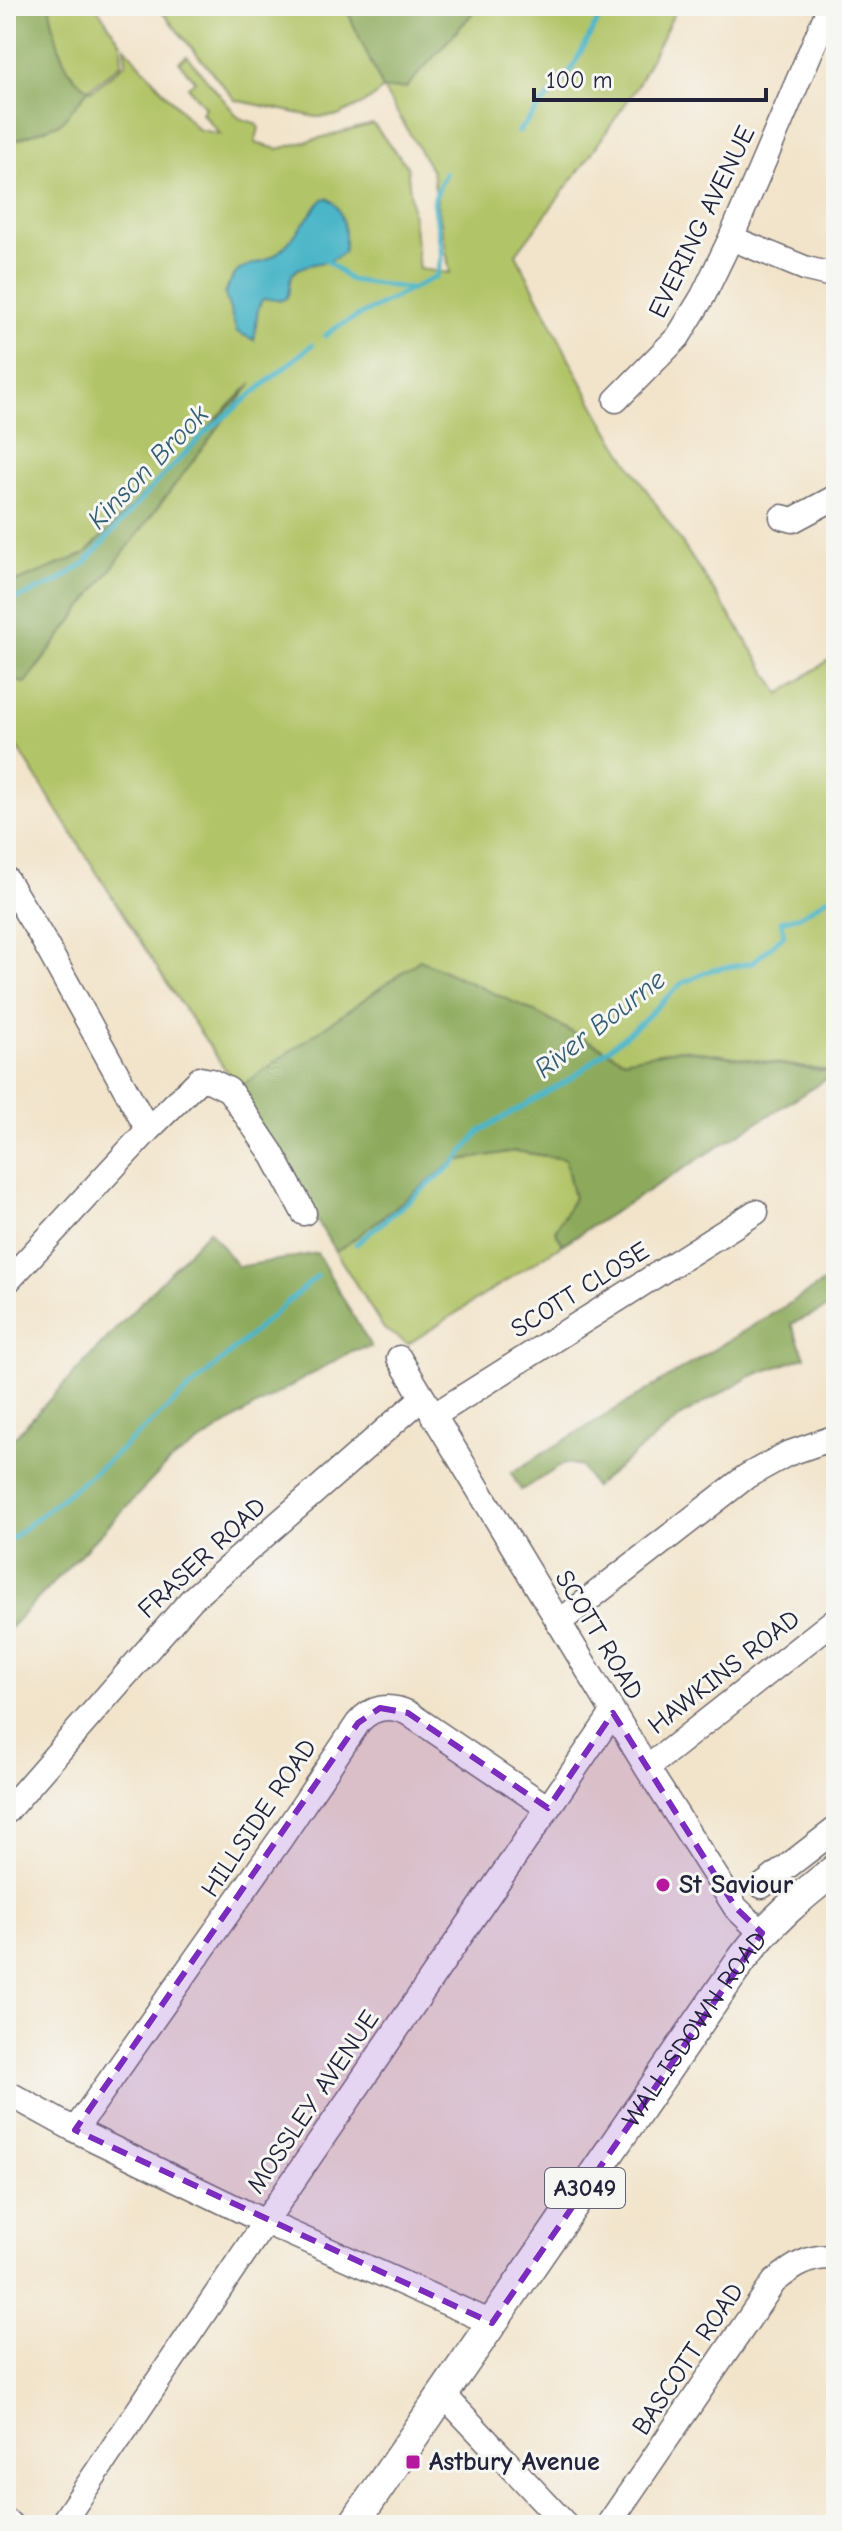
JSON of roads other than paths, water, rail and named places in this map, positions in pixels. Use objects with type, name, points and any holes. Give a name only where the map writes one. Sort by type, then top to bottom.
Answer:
[{"type":"main road","name":"WALLISDOWN ROAD","points":[[353,2525],[762,1933],[784,1910],[836,1869]]},
{"type":"street","name":"EVERING AVENUE","points":[[616,400],[678,337],[703,296],[830,6]]},
{"type":"street","points":[[731,238],[807,269],[836,276]]},
{"type":"street","points":[[782,517],[793,520],[836,497]]},
{"type":"street","points":[[7,884],[148,1130]]},
{"type":"street","points":[[6,1283],[148,1130],[200,1079],[229,1090],[271,1152],[304,1213]]},
{"type":"street","name":"SCOTT CLOSE","points":[[428,1407],[756,1212]]},
{"type":"street","name":"SCOTT ROAD","points":[[399,1358],[647,1768],[736,1908],[762,1933]]},
{"type":"street","name":"FRASER ROAD","points":[[6,1812],[192,1599],[428,1407]]},
{"type":"street","points":[[558,1623],[747,1476],[787,1454],[836,1437]]},
{"type":"street","name":"HAWKINS ROAD","points":[[647,1768],[836,1619]]},
{"type":"street","name":"HILLSIDE ROAD","points":[[75,2130],[281,1838],[358,1723],[369,1712],[387,1707],[408,1713],[548,1808]]},
{"type":"street","name":"MOSSLEY AVENUE","points":[[61,2525],[613,1713]]},
{"type":"street","points":[[762,1886],[836,1829]]},
{"type":"street","points":[[6,2092],[75,2130],[265,2222],[492,2323]]},
{"type":"street","name":"BASCOTT ROAD","points":[[608,2525],[774,2282],[806,2260],[836,2258]]},
{"type":"street","points":[[443,2394],[566,2525]]},
{"type":"street","points":[[6,2521],[11,2525]]},
{"type":"water","points":[[328,198],[338,208],[343,222],[344,251],[329,261],[298,269],[291,277],[286,298],[263,299],[257,313],[254,340],[237,332],[225,294],[230,281],[243,268],[265,260],[282,249],[323,199]]},
{"type":"waterway","name":"Kinson Brook","points":[[518,132],[570,72],[606,6]]},
{"type":"waterway","points":[[325,336],[437,276],[442,255],[434,200],[445,173]]},
{"type":"waterway","name":"Kinson Brook","points":[[324,258],[350,280],[413,289]]},
{"type":"waterway","name":"Kinson Brook","points":[[6,603],[55,583],[85,563],[206,432],[312,345]]},
{"type":"waterway","name":"River Bourne","points":[[356,1244],[454,1164],[480,1131],[572,1078],[641,1023],[681,984],[711,970],[752,963],[784,935],[781,921],[800,916],[836,893]]},
{"type":"waterway","name":"River Bourne","points":[[6,1543],[108,1461],[317,1276]]},
{"type":"place","name":"St Saviour","points":[[663,1885]]},
{"type":"place","name":"Astbury Avenue","points":[[413,2462]]}]
